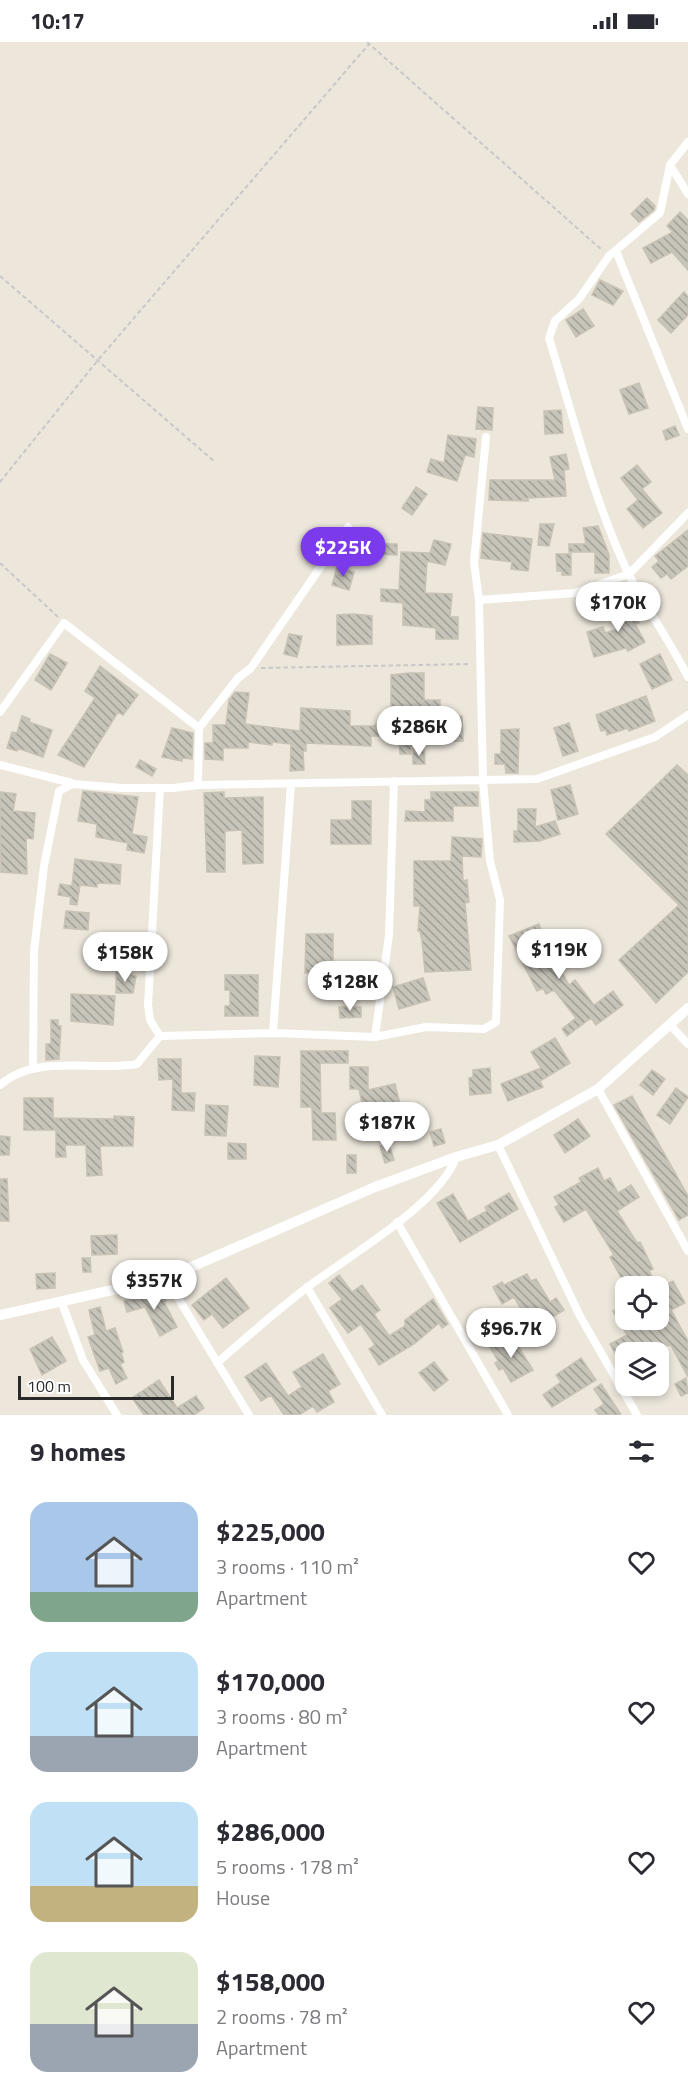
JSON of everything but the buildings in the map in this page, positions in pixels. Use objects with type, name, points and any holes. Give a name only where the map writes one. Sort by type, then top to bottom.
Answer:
[{"type":"street","points":[[688,142],[670,165],[660,213],[613,254],[579,299],[555,321],[549,338],[590,473],[629,574],[669,638],[688,677]]},
{"type":"street","points":[[670,165],[688,194]]},
{"type":"street","points":[[613,254],[688,429]]},
{"type":"street","points":[[0,1085],[14,1075],[33,1067],[137,1064],[160,1036],[273,1033],[375,1037],[426,1027],[484,1029],[496,1022],[500,900],[490,861],[483,781],[479,600],[474,541],[486,437]]},
{"type":"street","points":[[479,600],[574,593],[629,574],[688,513]]},
{"type":"street","points":[[198,785],[199,728],[238,678],[251,668],[348,527]]},
{"type":"street","points":[[0,712],[64,623],[199,728]]},
{"type":"street","points":[[0,765],[72,784],[160,788],[198,785],[537,779],[655,737],[688,715]]},
{"type":"street","points":[[375,1037],[389,935],[394,781]]},
{"type":"street","points":[[33,1067],[34,951],[44,866],[59,791],[72,784]]},
{"type":"street","points":[[273,1033],[291,784]]},
{"type":"street","points":[[160,788],[148,1005],[150,1020],[160,1036]]},
{"type":"street","points":[[0,1315],[166,1278],[375,1187],[456,1157],[498,1145],[598,1089],[671,1026],[688,1008]]},
{"type":"street","points":[[671,1026],[688,1044]]},
{"type":"street","points":[[598,1089],[688,1251]]},
{"type":"street","points":[[498,1145],[581,1318],[637,1415]]},
{"type":"street","points":[[217,1363],[307,1287],[397,1222],[436,1188],[451,1171],[456,1157]]},
{"type":"street","points":[[397,1222],[508,1415]]},
{"type":"street","points":[[166,1278],[249,1415]]},
{"type":"street","points":[[307,1287],[382,1415]]},
{"type":"street","points":[[62,1303],[83,1360],[117,1415]]},
{"type":"path","points":[[0,482],[98,360],[368,43],[613,254]]},
{"type":"path","points":[[0,276],[215,462]]},
{"type":"path","points":[[0,563],[64,623]]},
{"type":"path","points":[[251,668],[480,664]]}]
